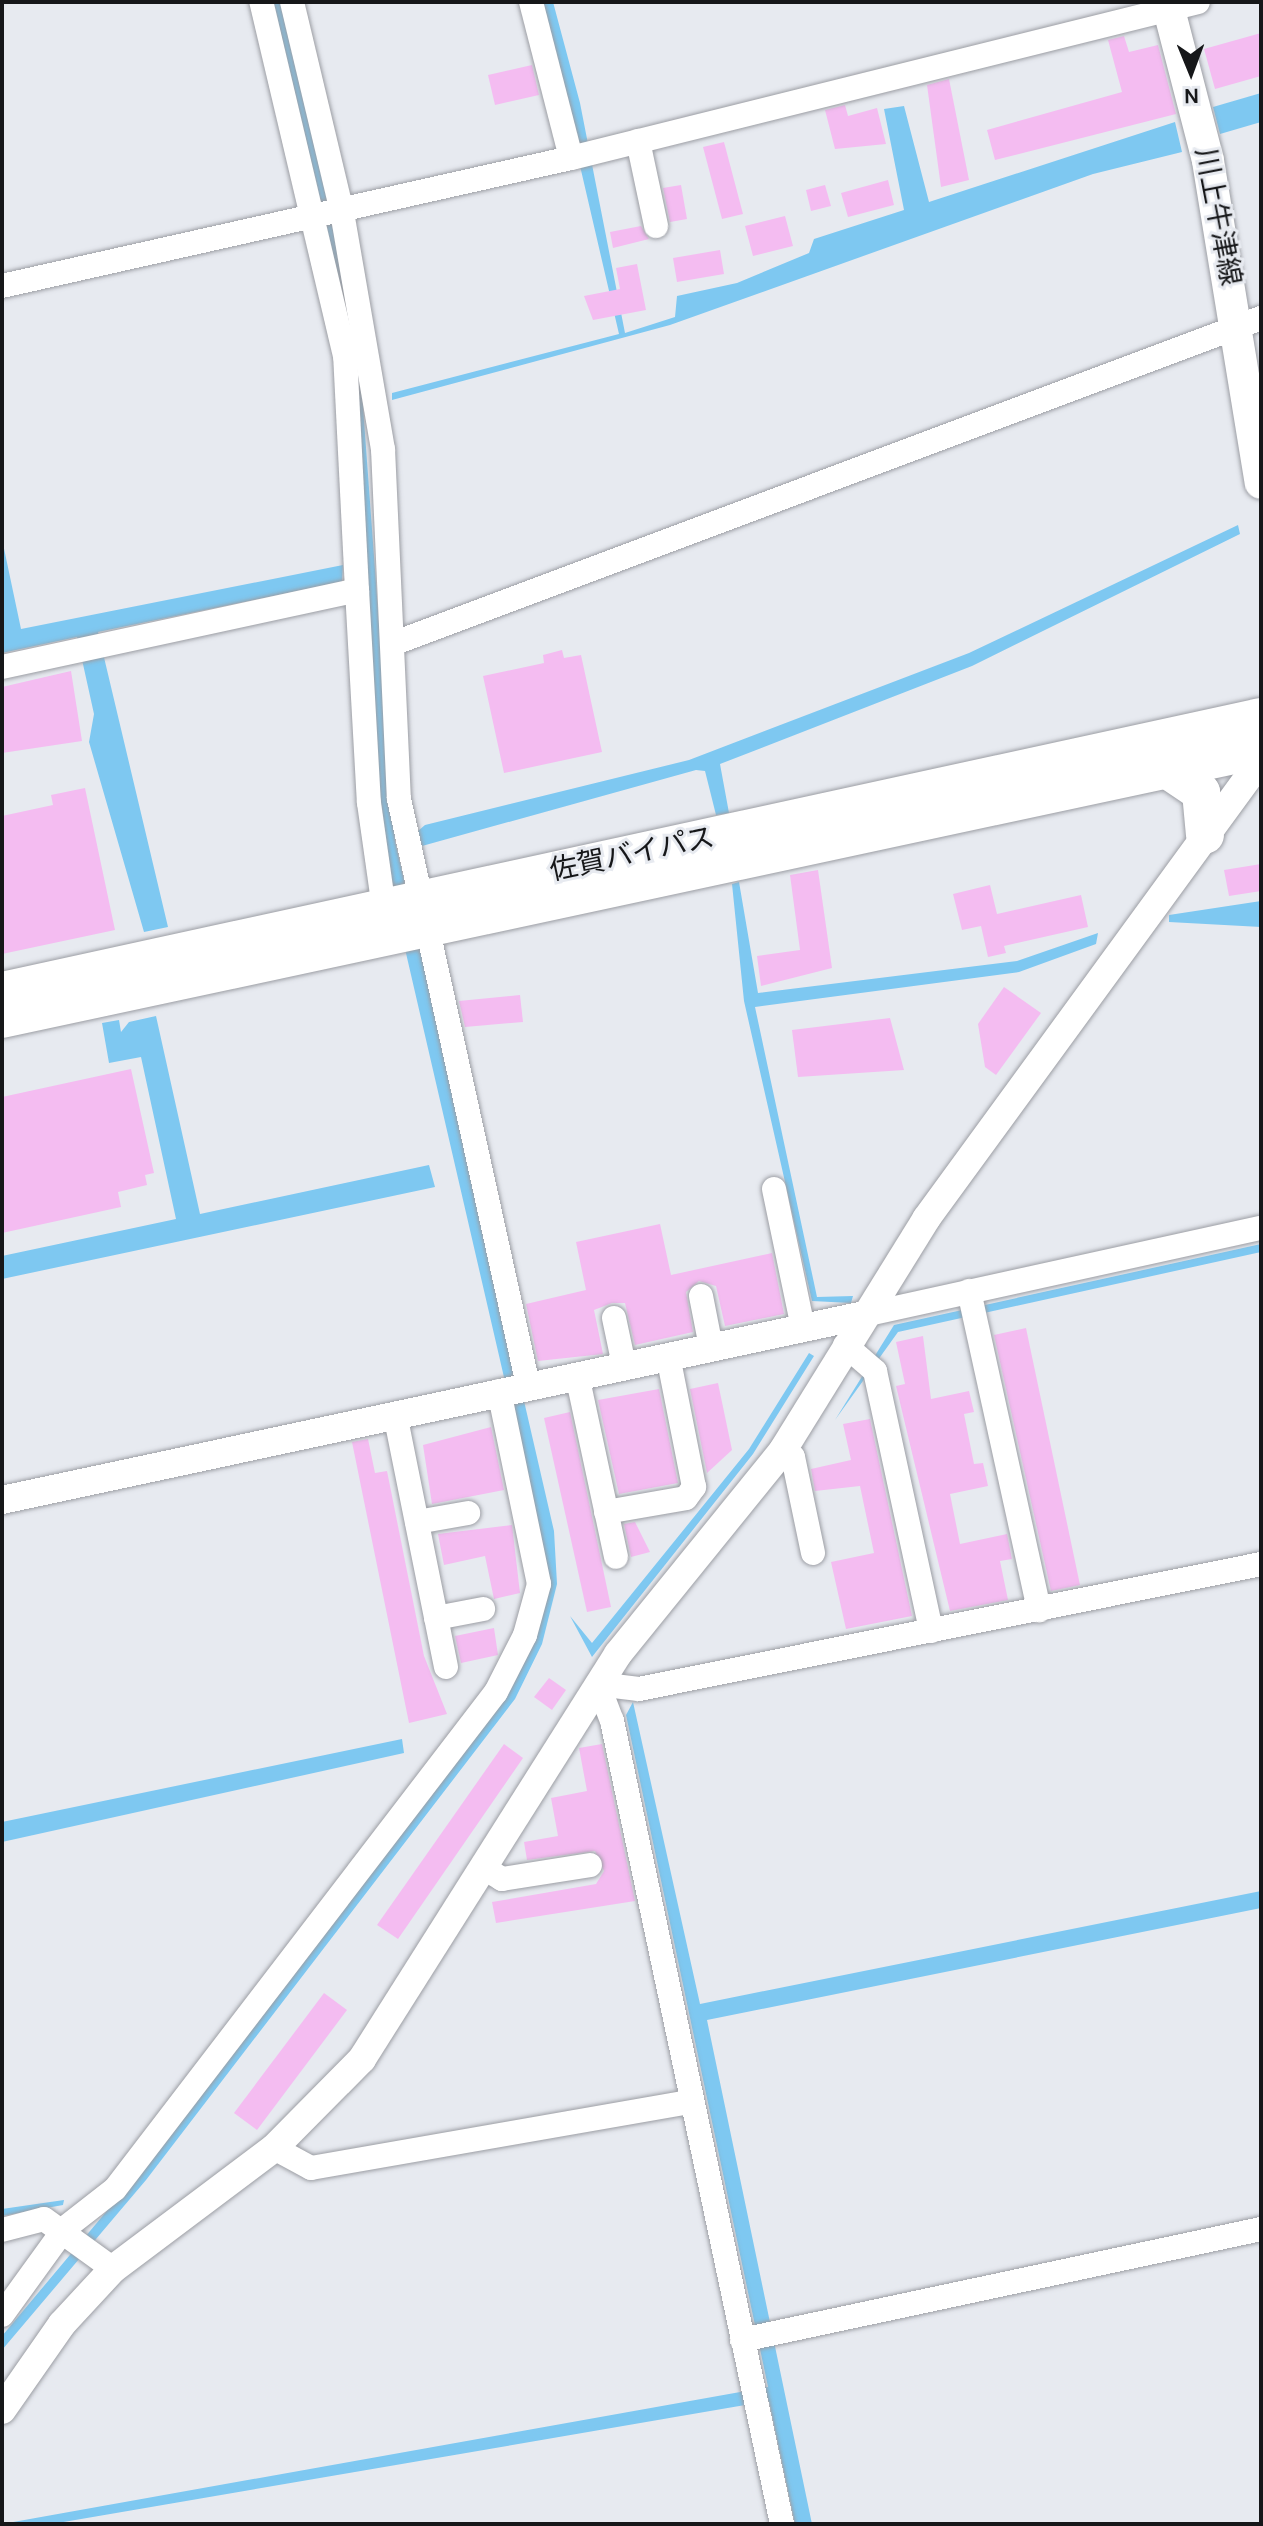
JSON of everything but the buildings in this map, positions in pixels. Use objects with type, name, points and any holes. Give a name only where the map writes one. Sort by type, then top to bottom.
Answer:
[{"type":"highway","name":"佐賀バイパス","points":[[2,1019],[410,915],[1261,717]]},
{"type":"highway","name":"佐賀バイパス","points":[[2,991],[1168,770],[1261,749]]},
{"type":"highway","points":[[1168,770],[1201,792],[1205,835]]},
{"type":"main road","name":"川上牛津線","points":[[1178,5],[1250,322],[1261,483]]},
{"type":"street","points":[[261,2],[345,356],[369,803],[410,915],[448,1034],[528,1385]]},
{"type":"street","points":[[292,2],[342,212],[383,449],[395,643],[399,799],[410,915]]},
{"type":"street","points":[[531,2],[571,158]]},
{"type":"street","points":[[2,286],[342,212],[571,158],[1178,5]]},
{"type":"street","points":[[638,141],[656,226]]},
{"type":"street","points":[[395,643],[1250,322]]},
{"type":"street","points":[[2,667],[357,590]]},
{"type":"street","points":[[931,1631],[861,1359],[864,1315],[1037,1060],[1261,760]]},
{"type":"street","points":[[774,1189],[803,1328]]},
{"type":"street","points":[[2,1500],[1261,1228]]},
{"type":"street","points":[[969,1291],[1039,1610]]},
{"type":"street","points":[[701,1296],[711,1347]]},
{"type":"street","points":[[614,1318],[624,1365]]},
{"type":"street","points":[[606,1512],[686,1498],[694,1487],[668,1356]]},
{"type":"street","points":[[2,2315],[87,2247],[274,2148],[362,2059],[486,1869],[598,1684],[783,1450],[861,1359]]},
{"type":"street","points":[[577,1375],[616,1557]]},
{"type":"street","points":[[2,2410],[62,2324],[87,2247],[115,2189],[502,1681],[539,1584],[499,1391]]},
{"type":"street","points":[[395,1414],[446,1667]]},
{"type":"street","points":[[783,1450],[793,1457],[813,1553]]},
{"type":"street","points":[[417,1522],[468,1513]]},
{"type":"street","points":[[598,1684],[639,1689],[1261,1564]]},
{"type":"street","points":[[436,1618],[483,1609]]},
{"type":"street","points":[[598,1684],[782,2524]]},
{"type":"street","points":[[486,1869],[502,1879],[590,1865]]},
{"type":"street","points":[[274,2148],[311,2168],[691,2102]]},
{"type":"street","points":[[2,2230],[44,2219],[87,2247]]},
{"type":"street","points":[[742,2340],[1261,2229]]},
{"type":"water","points":[[272,2],[282,2],[356,312],[395,841],[554,1531],[557,1584],[542,1644],[515,1699],[146,2180],[2,2350],[2,2336],[142,2169],[503,1692],[540,1533],[381,845],[357,376]]},
{"type":"water","points":[[542,2],[553,2],[580,103],[625,333],[675,317],[677,296],[737,283],[809,253],[814,239],[904,210],[884,109],[904,106],[929,202],[1175,122],[1182,152],[1093,174],[670,325],[392,400],[392,393],[619,334]]},
{"type":"water","points":[[1261,93],[1261,122],[1220,134],[1213,107]]},
{"type":"water","points":[[1238,525],[1240,534],[972,666],[720,764],[729,813],[716,815],[705,771],[696,770],[422,846],[418,831],[425,825],[689,760],[969,653]]},
{"type":"water","points":[[2,539],[21,629],[343,565],[342,582],[98,632],[168,927],[144,932],[89,742],[94,714],[77,637],[2,653]]},
{"type":"water","points":[[739,882],[758,993],[1017,961],[1098,933],[1096,944],[1019,972],[755,1007],[817,1297],[853,1296],[851,1303],[812,1301],[744,1001],[732,884]]},
{"type":"water","points":[[1261,901],[1261,927],[1169,922],[1169,915]]},
{"type":"water","points":[[156,1016],[200,1214],[429,1165],[435,1187],[2,1279],[2,1256],[176,1219],[141,1057],[109,1063],[102,1023],[119,1020],[121,1032],[129,1022]]},
{"type":"water","points":[[1261,1244],[1261,1252],[898,1332],[835,1420],[894,1325]]},
{"type":"water","points":[[809,1353],[814,1356],[753,1454],[592,1657],[570,1616],[592,1643],[749,1449]]},
{"type":"water","points":[[633,1702],[700,2004],[1261,1891],[1261,1908],[707,2020],[812,2524],[795,2524],[769,2401],[52,2524],[2,2524],[768,2387],[626,1715]]},
{"type":"water","points":[[402,1739],[404,1753],[2,1842],[2,1822]]},
{"type":"water","points":[[64,2200],[63,2205],[2,2216],[2,2209]]}]
